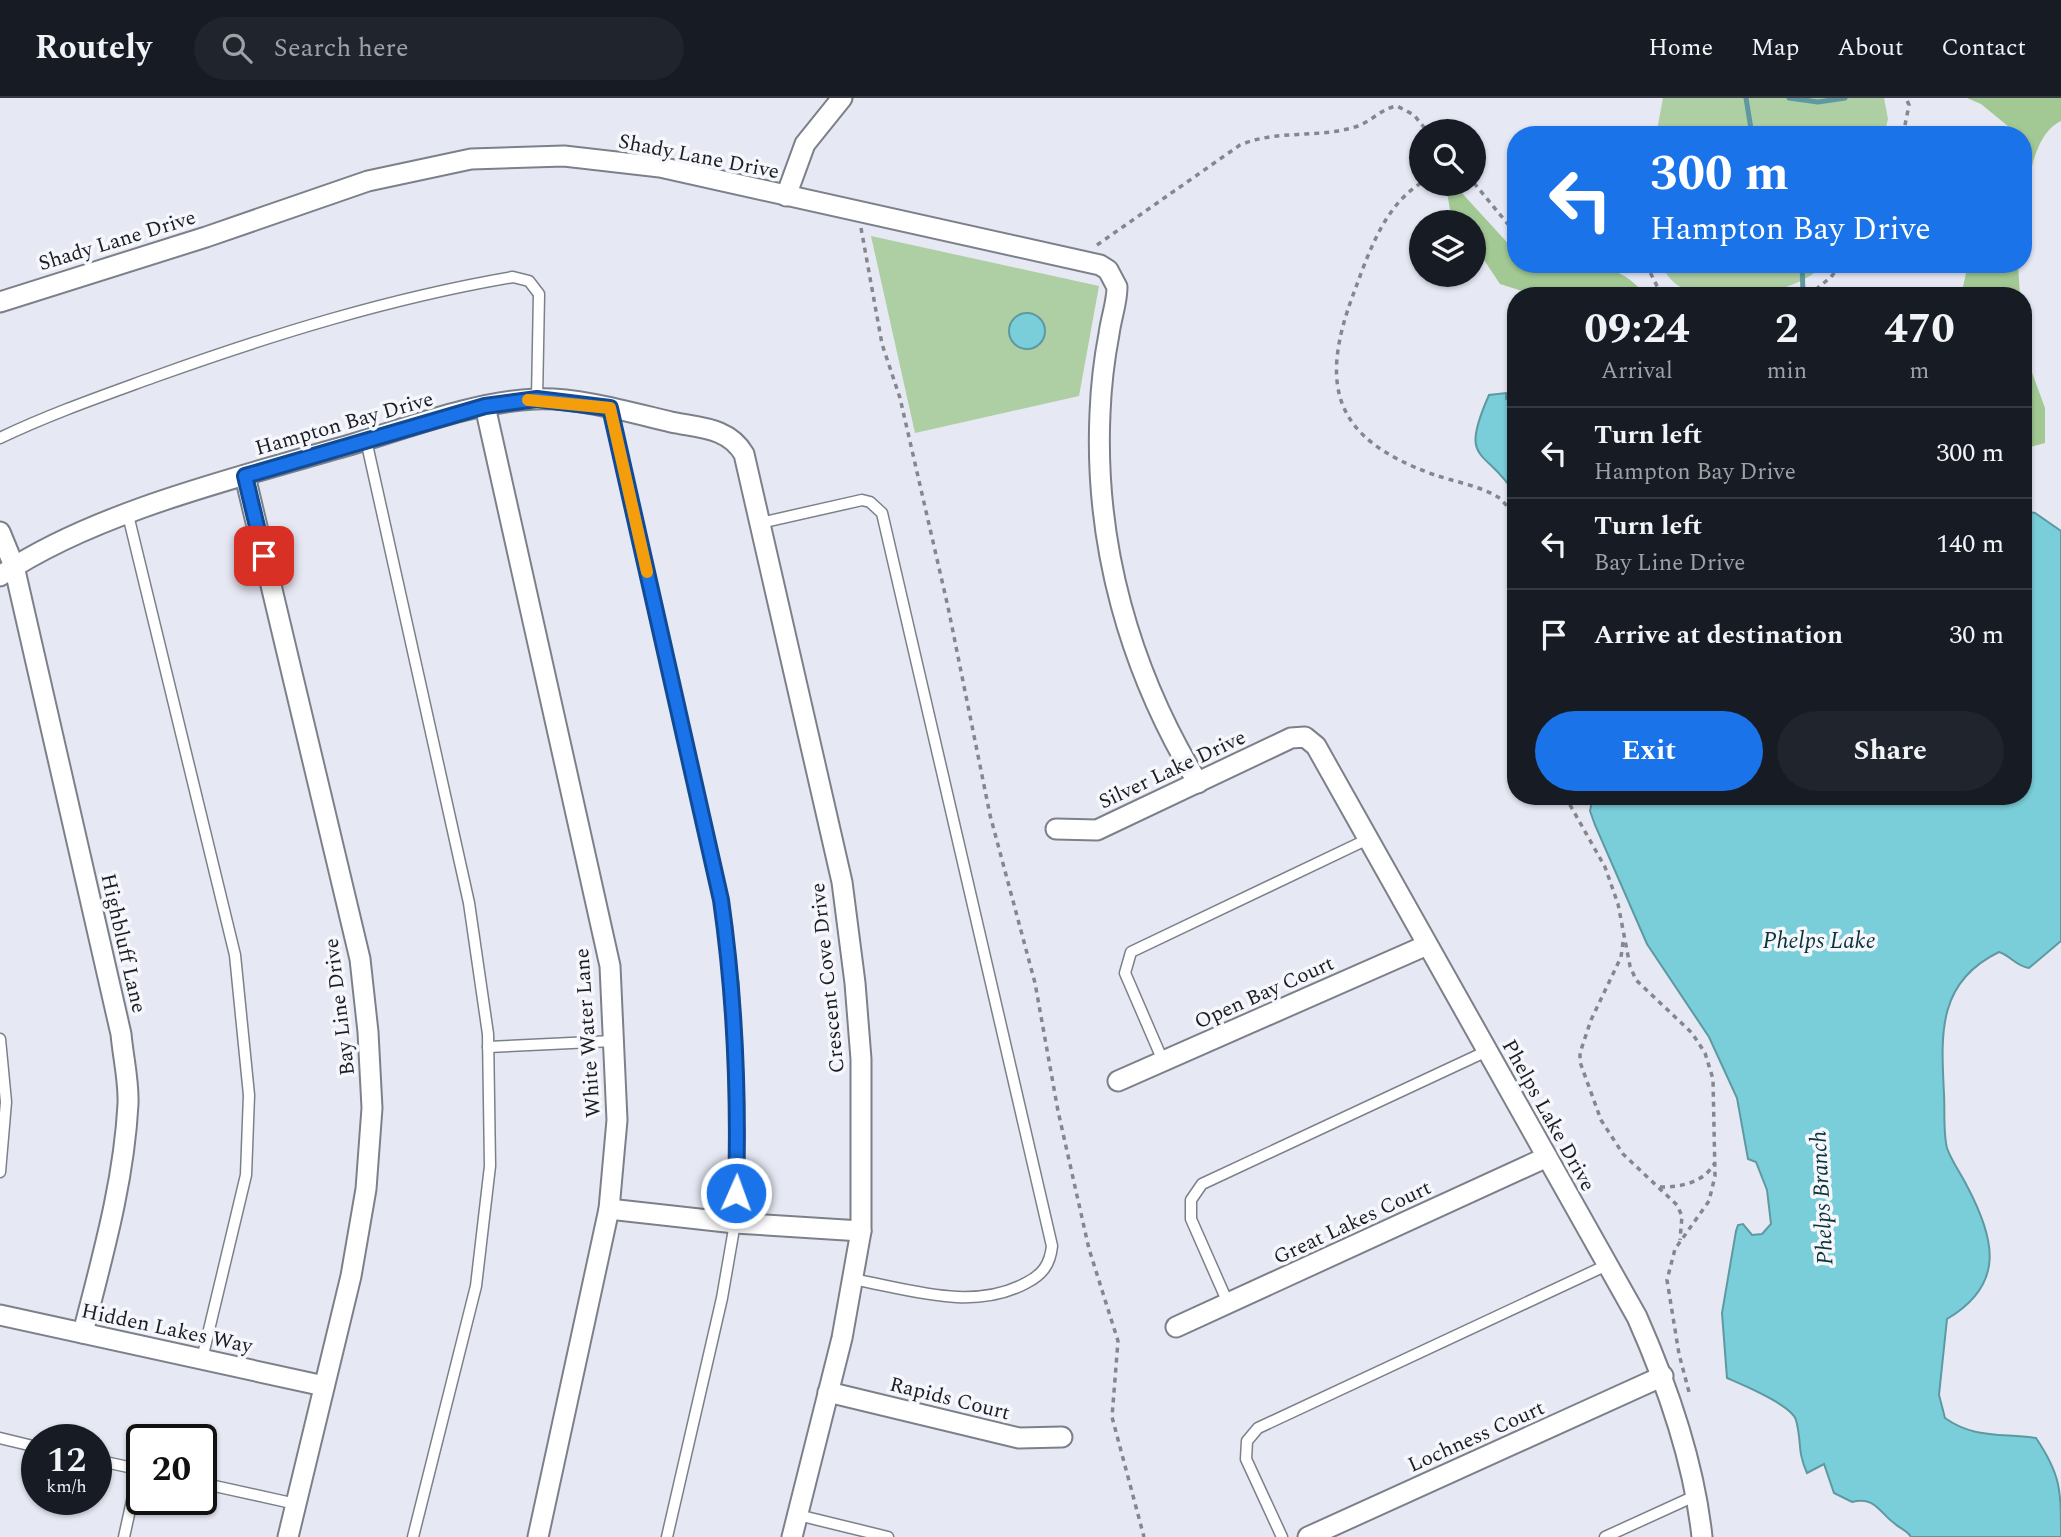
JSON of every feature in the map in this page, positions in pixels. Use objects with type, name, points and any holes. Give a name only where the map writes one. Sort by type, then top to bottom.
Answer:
[{"type":"street","points":[[786,196],[805,144],[842,98]]},
{"type":"street","name":"Shady Lane Drive","points":[[0,302],[206,237],[368,181],[471,159],[564,156],[660,167],[1100,265],[1108,270],[1117,286],[1103,374],[1099,452],[1111,569],[1124,620],[1145,680],[1161,716],[1198,783]]},
{"type":"street","name":"Hampton Bay Drive","points":[[7,571],[62,541],[128,515],[245,476],[485,406],[537,399],[610,408],[717,430]]},
{"type":"street","name":"White Water Lane","points":[[485,406],[610,965],[614,1041],[617,1120],[609,1209],[538,1537]]},
{"type":"street","name":"Crescent Cove Drive","points":[[717,430],[729,435],[744,454],[760,523],[842,882],[855,983],[861,1059],[861,1231],[828,1392],[792,1537]]},
{"type":"street","name":"Bay Line Drive","points":[[245,476],[360,959],[369,1032],[372,1108],[366,1189],[351,1276],[288,1537]]},
{"type":"street","name":"Highbluff Lane","points":[[0,532],[7,571],[121,1034],[128,1102],[115,1207],[83,1333]]},
{"type":"street","name":"Silver Lake Drive","points":[[1056,829],[1097,830],[1291,738],[1305,737]]},
{"type":"street","name":"Phelps Lake Drive","points":[[1305,737],[1316,746],[1637,1317],[1663,1376],[1697,1495],[1702,1537]]},
{"type":"street","name":"Open Bay Court","points":[[1118,1081],[1427,945]]},
{"type":"street","name":"Great Lakes Court","points":[[1176,1327],[1547,1157]]},
{"type":"street","points":[[609,1209],[735,1223],[861,1231]]},
{"type":"street","name":"Hidden Lakes Way","points":[[0,1315],[324,1386]]},
{"type":"street","name":"Lochness Court","points":[[1308,1537],[1663,1376]]},
{"type":"street","name":"Rapids Court","points":[[828,1392],[1019,1438],[1062,1437]]},
{"type":"lane","points":[[0,438],[43,418],[236,347],[403,299],[513,277],[529,281],[539,295],[537,399]]},
{"type":"lane","points":[[610,408],[721,900],[733,983],[738,1087],[735,1223],[722,1298],[667,1537]]},
{"type":"lane","points":[[366,440],[469,904],[488,1047],[490,1166],[476,1286],[413,1537]]},
{"type":"lane","points":[[760,523],[862,500],[870,502],[882,513],[1052,1247],[1048,1265],[1042,1273],[1007,1293],[982,1299],[852,1279]]},
{"type":"lane","points":[[128,515],[235,955],[243,1018],[249,1095],[246,1175],[202,1359]]},
{"type":"lane","points":[[1163,1061],[1125,973],[1127,958],[1132,952],[1368,839]]},
{"type":"lane","points":[[0,1039],[6,1102],[0,1172]]},
{"type":"lane","points":[[488,1047],[614,1041]]},
{"type":"lane","points":[[1228,1303],[1191,1219],[1191,1200],[1202,1184],[1487,1051]]},
{"type":"lane","points":[[1282,1537],[1246,1459],[1247,1441],[1258,1428],[1608,1265]]},
{"type":"lane","points":[[0,1438],[21,1443]]},
{"type":"lane","points":[[217,1487],[296,1504]]},
{"type":"lane","points":[[1605,1537],[1697,1495]]},
{"type":"lane","points":[[124,1537],[129,1515]]},
{"type":"lane","points":[[798,1515],[888,1537]]},
{"type":"path","points":[[1905,126],[1909,105],[1906,98]]},
{"type":"path","points":[[1097,245],[1231,151],[1255,139],[1343,130],[1363,125],[1384,110],[1397,106],[1417,119]]},
{"type":"path","points":[[1409,190],[1386,220],[1368,257],[1343,323],[1335,366],[1342,407],[1355,430],[1380,449],[1416,468],[1498,497],[1507,507]]},
{"type":"path","points":[[1485,196],[1507,223]]},
{"type":"path","points":[[864,213],[862,246],[868,258],[882,344],[900,398],[942,581],[1003,873],[1035,983],[1058,1111],[1088,1249],[1118,1341],[1112,1417],[1144,1537]]},
{"type":"path","points":[[1819,287],[1834,273]]},
{"type":"path","points":[[1570,805],[1605,867],[1618,904],[1636,980],[1692,1033],[1705,1053],[1713,1079],[1715,1162],[1709,1201],[1675,1248],[1667,1280],[1679,1354],[1689,1392],[1670,1400]]},
{"type":"path","points":[[1624,937],[1621,957],[1583,1039],[1580,1062],[1601,1120],[1623,1154],[1676,1205],[1682,1216],[1680,1242]]},
{"type":"path","points":[[1658,1188],[1693,1182],[1703,1177],[1715,1162]]},
{"type":"green space","points":[[1663,98],[1884,98],[1888,119],[1886,126],[1658,126]]},
{"type":"green space","points":[[1967,98],[2061,98],[2061,121],[2043,138],[2032,165],[2032,126],[2008,126],[1981,104]]},
{"type":"green space","points":[[1448,196],[1465,196],[1477,210],[1450,210]]},
{"type":"green space","points":[[1486,219],[1507,242],[1507,273],[1619,273],[1638,287],[1510,287],[1500,284],[1486,263]]},
{"type":"green space","points":[[871,236],[1099,286],[1079,396],[915,433]]},
{"type":"green space","points":[[1667,273],[1814,273],[1786,287],[1682,287],[1672,281]]},
{"type":"green space","points":[[1966,273],[2019,273],[2019,287],[1963,287]]},
{"type":"green space","points":[[2032,373],[2045,408],[2045,443],[2032,447]]},
{"type":"water","points":[[1027,313],[1040,318],[1045,331],[1040,344],[1027,349],[1014,344],[1009,331],[1014,318]]},
{"type":"water","points":[[1506,393],[1507,483],[1476,445],[1480,417],[1489,395]]},
{"type":"water","name":"Phelps Lake","points":[[2032,512],[2061,531],[2061,941],[2029,968],[1999,952],[1979,964],[1964,978],[1947,1012],[1943,1051],[1946,1142],[1949,1153],[1977,1205],[1989,1242],[1990,1259],[1987,1276],[1979,1291],[1947,1319],[1939,1395],[1945,1418],[1956,1425],[1989,1434],[2036,1438],[2050,1462],[2058,1484],[2061,1537],[1911,1537],[1871,1503],[1852,1502],[1834,1493],[1824,1464],[1807,1473],[1793,1414],[1766,1396],[1727,1378],[1722,1313],[1736,1231],[1738,1225],[1743,1224],[1752,1235],[1762,1234],[1771,1224],[1767,1190],[1756,1162],[1748,1159],[1737,1098],[1709,1037],[1647,944],[1590,811],[1591,805],[2032,805]]},
{"type":"waterway","name":"Phelps Branch","points":[[1746,98],[1751,126]]},
{"type":"waterway","points":[[1789,98],[1818,102],[1845,98]]},
{"type":"waterway","name":"Phelps Branch","points":[[1802,273],[1803,287]]},
{"type":"slow traffic","points":[[528,400],[610,408],[647,572]]},
{"type":"route","points":[[264,556],[245,476],[485,406],[537,399],[610,408],[721,900],[733,983],[736,1035],[736,1193]]}]
